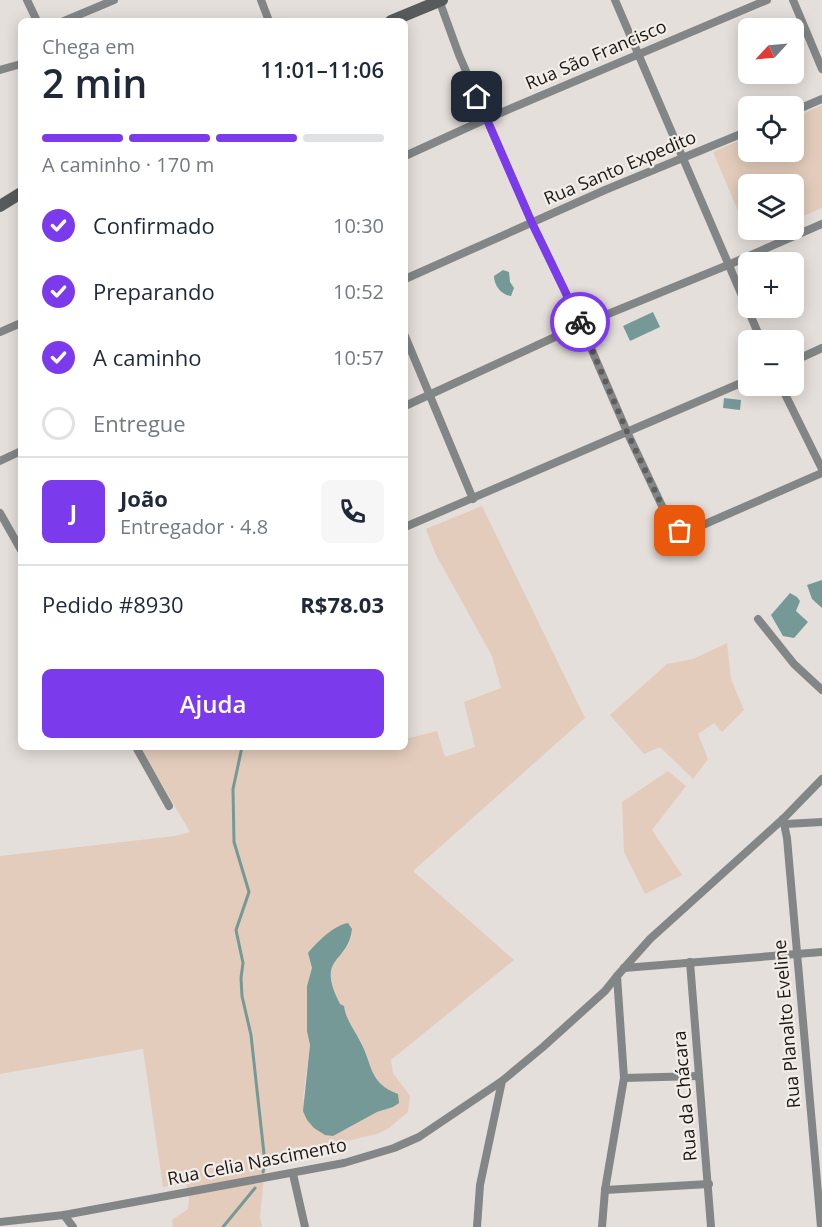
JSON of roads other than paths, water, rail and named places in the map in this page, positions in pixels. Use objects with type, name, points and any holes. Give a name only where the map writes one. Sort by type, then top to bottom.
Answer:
[{"type":"main road","points":[[398,18],[440,0]]},
{"type":"main road","points":[[0,206],[18,195]]},
{"type":"street","points":[[27,0],[36,18]]},
{"type":"street","points":[[71,18],[114,0]]},
{"type":"street","points":[[261,0],[268,18]]},
{"type":"street","points":[[440,0],[459,55],[532,223],[582,325],[628,434],[671,525],[675,529],[684,532],[822,471],[786,396]]},
{"type":"street","points":[[615,0],[756,330]]},
{"type":"street","name":"Rua São Francisco","points":[[408,155],[486,119],[767,0]]},
{"type":"street","points":[[793,0],[822,69]]},
{"type":"street","points":[[0,70],[18,65]]},
{"type":"street","points":[[804,107],[822,99]]},
{"type":"street","name":"Rua Santo Expedito","points":[[408,278],[738,135]]},
{"type":"street","points":[[408,404],[582,325],[822,224]]},
{"type":"street","points":[[0,332],[18,324]]},
{"type":"street","points":[[408,343],[473,499]]},
{"type":"street","points":[[804,356],[822,348]]},
{"type":"street","points":[[408,526],[628,434],[738,384]]},
{"type":"street","points":[[0,461],[18,452]]},
{"type":"street","points":[[0,513],[18,545]]},
{"type":"street","points":[[758,619],[794,664],[822,690]]},
{"type":"street","points":[[138,750],[169,806]]},
{"type":"street","name":"Rua Celia Nascimento","points":[[0,1222],[64,1215],[293,1174],[344,1163],[394,1148],[419,1137],[502,1081],[543,1047],[605,991],[650,939],[784,822],[822,779]]},
{"type":"street","points":[[784,822],[822,822]]},
{"type":"street","name":"Rua Planalto Eveline","points":[[784,822],[821,1227]]},
{"type":"street","points":[[624,968],[822,952]]},
{"type":"street","name":"Rua da Chácara","points":[[690,962],[711,1227]]},
{"type":"street","points":[[602,1227],[605,1190],[624,1078],[617,976]]},
{"type":"street","points":[[624,1078],[699,1076]]},
{"type":"street","points":[[477,1227],[480,1185],[502,1081]]},
{"type":"street","points":[[293,1174],[305,1227]]},
{"type":"street","points":[[605,1190],[709,1184]]},
{"type":"street","points":[[64,1215],[73,1227]]},
{"type":"water","points":[[503,270],[509,272],[510,282],[514,288],[511,296],[501,292],[495,283],[494,276]]},
{"type":"water","points":[[653,312],[660,327],[630,341],[623,326]]},
{"type":"water","points":[[724,398],[741,400],[740,410],[723,408]]},
{"type":"water","points":[[822,580],[822,608],[812,599],[807,585]]},
{"type":"water","points":[[790,593],[800,601],[796,611],[808,622],[794,638],[783,636],[771,615]]},
{"type":"water","points":[[348,923],[352,929],[349,941],[332,968],[333,988],[340,1004],[344,1006],[348,1020],[364,1049],[376,1078],[388,1090],[398,1094],[399,1103],[333,1136],[325,1135],[314,1128],[303,1111],[310,1045],[307,1031],[307,986],[312,968],[308,953],[331,931]]},
{"type":"waterway","points":[[241,750],[233,789],[234,842],[249,892],[236,930],[243,963],[242,996],[251,1035],[265,1163],[263,1172]]},
{"type":"waterway","points":[[223,1227],[255,1188]]}]
